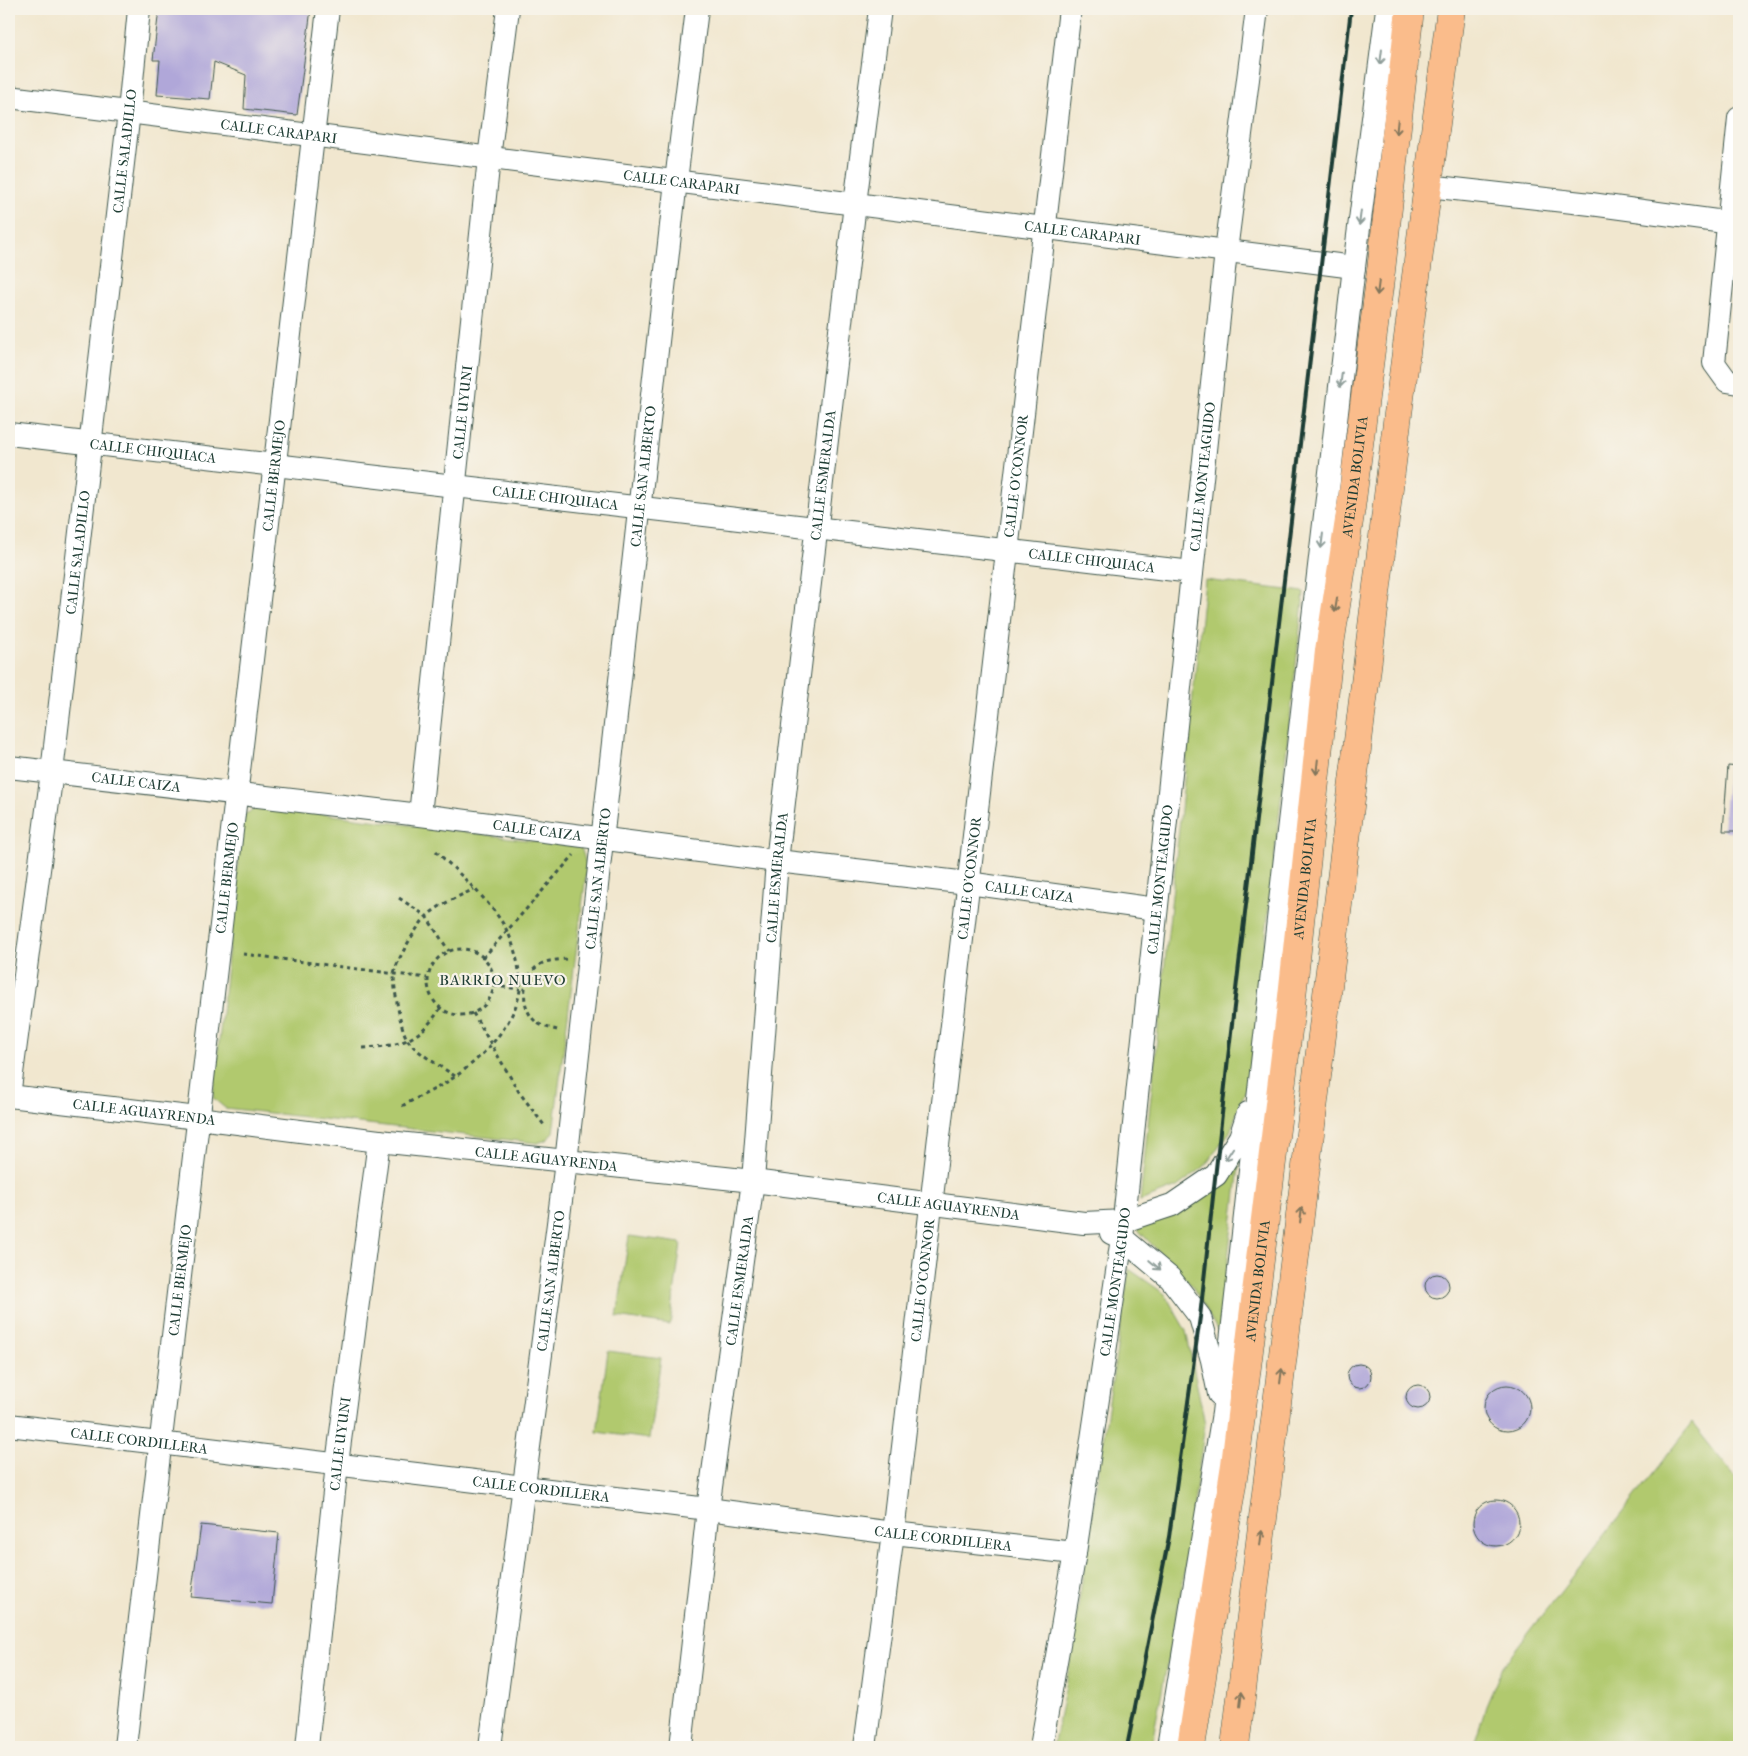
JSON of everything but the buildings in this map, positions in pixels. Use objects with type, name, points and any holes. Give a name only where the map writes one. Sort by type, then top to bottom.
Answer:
[{"type":"highway","name":"AVENIDA BOLIVIA","points":[[1191,1747],[1235,1465],[1291,1006],[1329,651],[1352,498],[1381,270],[1410,9]]},
{"type":"highway","points":[[1234,1747],[1397,424],[1451,9]]},
{"type":"street","name":"CALLE SALADILLO","points":[[9,1096],[52,772],[129,112],[139,9]]},
{"type":"street","name":"CALLE BERMEJO","points":[[125,1747],[328,9]]},
{"type":"street","name":"CALLE UYUNI","points":[[420,815],[489,158],[508,9]]},
{"type":"street","name":"CALLE SAN ALBERTO","points":[[490,1747],[566,1162],[676,181],[698,9]]},
{"type":"street","name":"CALLE ESMERALDA","points":[[681,1747],[708,1509],[753,1181],[777,861],[880,9]]},
{"type":"street","name":"CALLE O'CONNOR","points":[[865,1747],[893,1533],[932,1203],[1070,9]]},
{"type":"street","name":"CALLE MONTEAGUDO","points":[[1041,1747],[1075,1552],[1123,1229],[1226,251],[1257,9]]},
{"type":"street","points":[[1168,1747],[1223,1413],[1354,267],[1387,9]]},
{"type":"street","name":"CALLE CARAPARI","points":[[9,97],[1354,267]]},
{"type":"street","points":[[1739,118],[1734,223],[1714,363],[1727,381],[1739,383]]},
{"type":"street","points":[[1428,186],[1590,204],[1734,223]]},
{"type":"street","name":"CALLE CHIQUIACA","points":[[9,434],[1192,572]]},
{"type":"street","name":"CALLE CAIZA","points":[[9,767],[420,815],[777,861],[968,883],[1156,909]]},
{"type":"street","name":"CALLE AGUAYRENDA","points":[[9,1096],[379,1141],[753,1181],[1084,1222],[1123,1229],[1172,1205],[1216,1175],[1240,1137],[1261,1077]]},
{"type":"street","name":"CALLE UYUNI","points":[[307,1747],[337,1464],[379,1141]]},
{"type":"street","points":[[1123,1229],[1170,1278],[1200,1317],[1212,1360],[1235,1465]]},
{"type":"street","name":"CALLE CORDILLERA","points":[[9,1425],[523,1486],[893,1533],[1075,1552]]},
{"type":"path","points":[[436,852],[474,889],[507,931],[517,957],[528,1011],[534,1021],[557,1030]]},
{"type":"path","points":[[483,958],[575,854]]},
{"type":"path","points":[[455,1076],[427,1058],[407,1040],[398,1010],[394,974],[407,944],[426,916],[449,901],[474,889]]},
{"type":"path","points":[[399,898],[426,916],[449,951]]},
{"type":"path","points":[[467,950],[483,958],[490,966],[494,986],[487,1002],[473,1013],[462,1015],[451,1014],[440,1009],[432,1000],[428,989],[427,978],[434,962],[441,955],[449,951],[467,950]]},
{"type":"path","points":[[243,954],[427,978]]},
{"type":"path","points":[[402,1106],[455,1076],[491,1045],[511,1017],[529,975],[538,965],[551,960],[566,959]]},
{"type":"path","points":[[494,986],[522,989]]},
{"type":"path","points":[[363,1048],[388,1047],[412,1038],[431,1022],[440,1009]]},
{"type":"path","points":[[473,1013],[519,1092],[544,1125]]},
{"type":"green space","points":[[1205,580],[1304,592],[1250,1078],[1230,1132],[1204,1167],[1177,1187],[1140,1201]]},
{"type":"green space","points":[[262,806],[581,847],[587,867],[553,1132],[547,1140],[537,1143],[225,1108],[213,1098],[243,815]]},
{"type":"green space","points":[[1240,1159],[1219,1333],[1192,1286],[1135,1227],[1180,1213],[1204,1194]]},
{"type":"green space","points":[[629,1236],[681,1243],[670,1325],[617,1317]]},
{"type":"green space","points":[[1129,1269],[1165,1294],[1186,1331],[1205,1424],[1183,1582],[1151,1747],[1053,1747],[1067,1680]]},
{"type":"green space","points":[[608,1351],[661,1358],[649,1439],[597,1432]]},
{"type":"green space","points":[[1692,1423],[1739,1482],[1739,1747],[1473,1747],[1486,1706],[1503,1666]]},
{"type":"railway","points":[[1127,1747],[1169,1537],[1200,1317],[1228,1058],[1351,9]]},
{"type":"district","name":"BARRIO NUEVO","points":[[503,980]]}]
